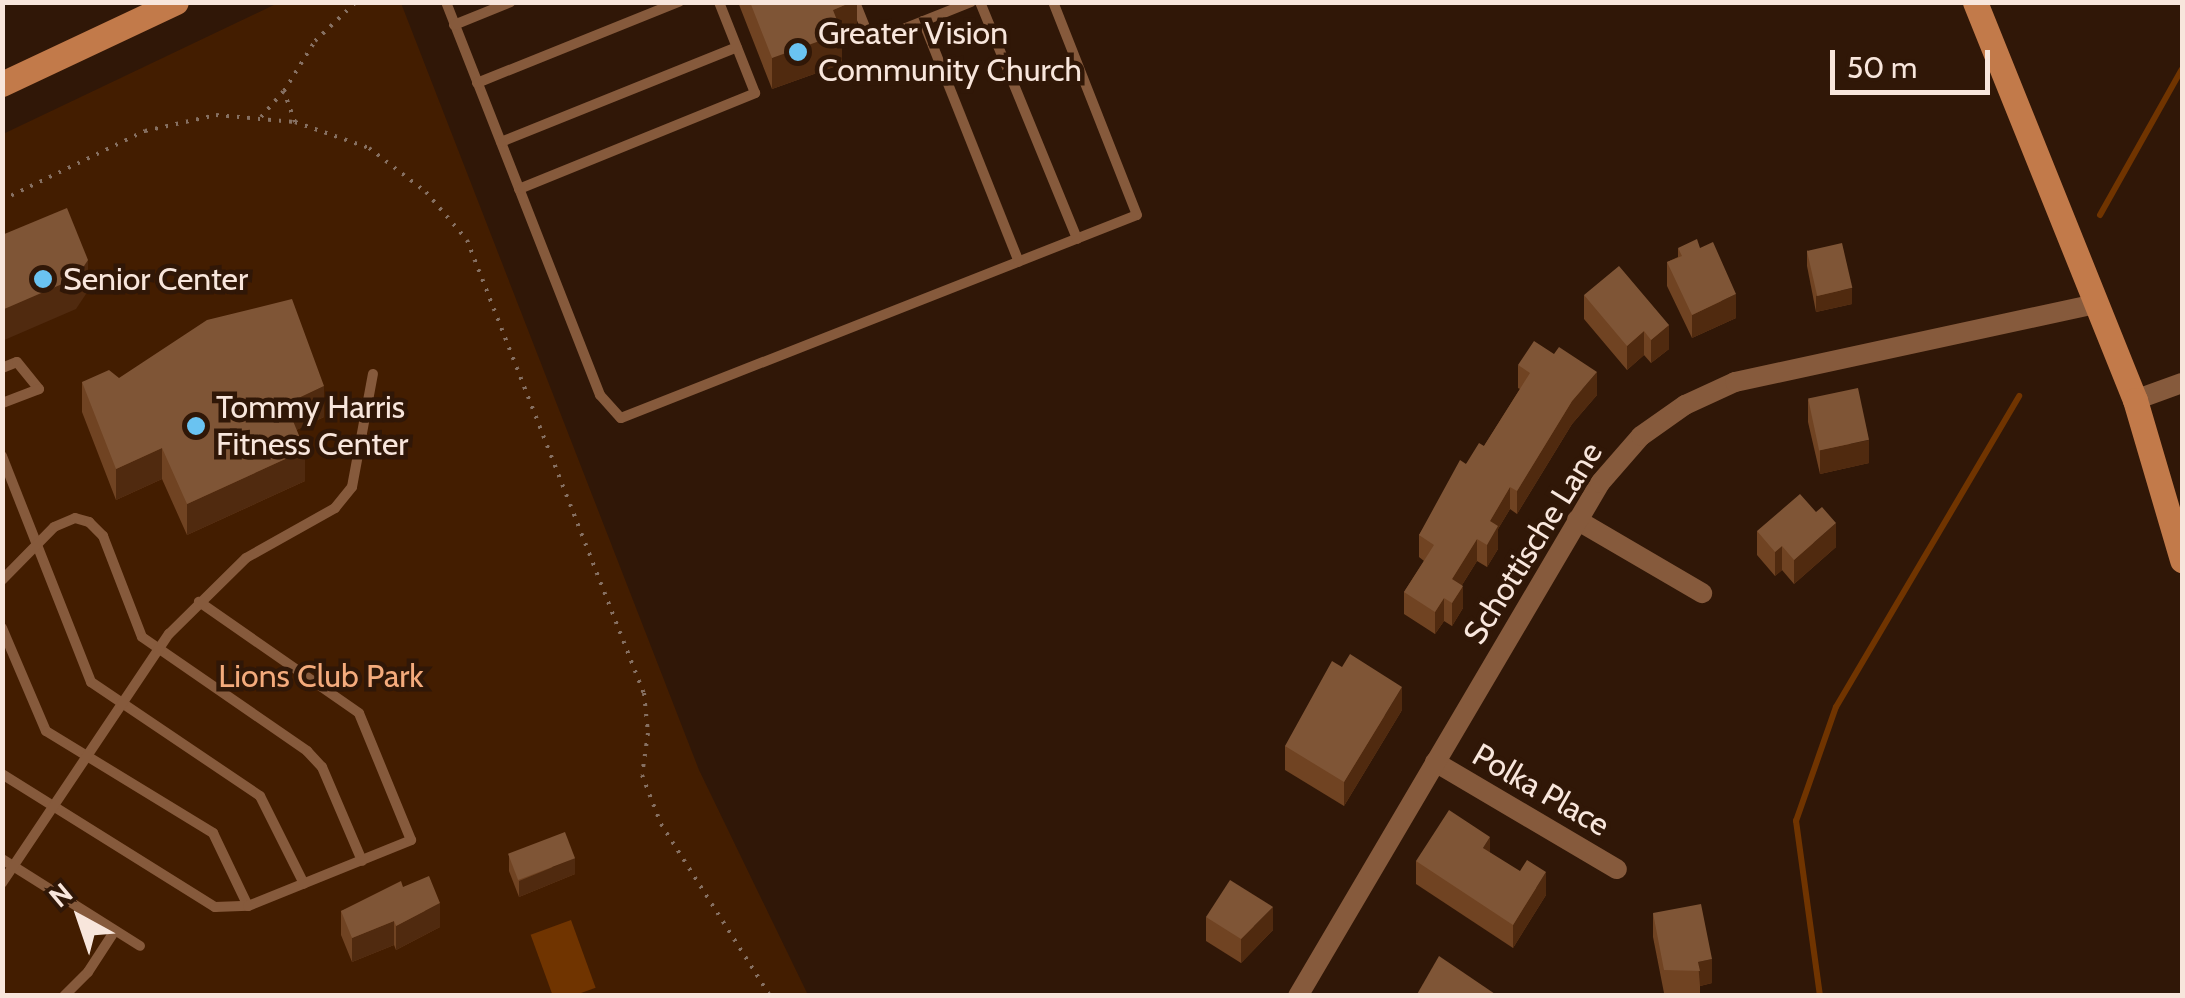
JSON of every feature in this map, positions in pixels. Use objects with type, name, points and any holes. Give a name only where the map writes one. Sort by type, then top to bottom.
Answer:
[{"type":"main road","points":[[2,84],[176,2]]},
{"type":"main road","points":[[1975,2],[2135,400],[2182,560]]},
{"type":"street","name":"Schottische Lane","points":[[1298,996],[1577,520],[1633,444],[1706,394],[1762,375],[2097,304]]},
{"type":"street","points":[[2135,400],[2182,383]]},
{"type":"street","points":[[1577,520],[1702,594]]},
{"type":"street","name":"Polka Place","points":[[1435,762],[1617,869]]},
{"type":"lane","points":[[446,2],[600,395],[621,418],[1137,215],[1053,2]]},
{"type":"lane","points":[[454,25],[511,2]]},
{"type":"lane","points":[[477,83],[679,2]]},
{"type":"lane","points":[[519,190],[755,93],[719,2]]},
{"type":"lane","points":[[855,2],[871,42],[971,2]]},
{"type":"lane","points":[[980,2],[1078,239]]},
{"type":"lane","points":[[923,21],[1019,262]]},
{"type":"lane","points":[[500,142],[737,47]]},
{"type":"lane","points":[[2,368],[17,362],[40,389],[2,403]]},
{"type":"lane","points":[[2,883],[156,652],[199,602],[246,558],[336,508],[352,487],[373,374]]},
{"type":"lane","points":[[2,456],[92,682],[120,706],[260,796],[304,884]]},
{"type":"lane","points":[[2,580],[64,523],[88,522],[103,536],[142,637],[156,652],[307,751],[322,768],[362,860]]},
{"type":"lane","points":[[2,774],[200,902],[248,906],[411,840],[370,728],[348,702],[199,602]]},
{"type":"lane","points":[[2,628],[35,718],[87,757],[212,834],[248,906]]},
{"type":"lane","points":[[2,859],[140,946]]},
{"type":"lane","points":[[64,996],[88,972],[114,932]]},
{"type":"path","points":[[260,119],[284,91],[315,41],[356,2]]},
{"type":"path","points":[[284,91],[295,122]]},
{"type":"path","points":[[2,200],[146,131],[216,115],[295,122],[369,148],[426,192],[467,240],[644,693],[648,732],[642,776],[661,824],[770,996]]},
{"type":"green space","name":"Lions Club Park","points":[[278,3],[401,3],[699,770],[808,995],[3,996],[3,134]]},
{"type":"shaded area","points":[[571,920],[596,988],[573,996],[553,996],[531,935]]},
{"type":"building","points":[[750,2],[852,2],[833,10],[842,33],[772,58]]},
{"type":"building","points":[[67,208],[88,260],[76,278],[2,310],[2,235]]},
{"type":"building","points":[[1697,239],[1700,248],[1713,242],[1736,294],[1692,315],[1667,262],[1682,256],[1678,248]]},
{"type":"building","points":[[1842,243],[1852,288],[1817,296],[1807,251]]},
{"type":"building","points":[[1619,266],[1669,325],[1651,340],[1644,331],[1627,346],[1584,295]]},
{"type":"building","name":"Tommy Harris Fitness Center","points":[[292,299],[324,386],[286,404],[305,450],[187,504],[162,448],[116,469],[82,382],[109,370],[119,378],[207,320]]},
{"type":"building","points":[[1534,341],[1554,354],[1559,347],[1597,372],[1572,401],[1517,491],[1510,487],[1490,521],[1498,526],[1487,545],[1477,539],[1452,579],[1463,586],[1452,603],[1444,598],[1435,612],[1404,592],[1434,545],[1419,535],[1460,460],[1466,464],[1479,443],[1484,446],[1530,373],[1518,365]]},
{"type":"building","points":[[1858,388],[1869,440],[1819,450],[1808,399]]},
{"type":"building","points":[[1800,494],[1816,512],[1822,507],[1836,523],[1794,560],[1782,546],[1775,552],[1757,531]]},
{"type":"building","points":[[1350,654],[1402,687],[1344,782],[1285,746],[1332,661],[1342,667]]},
{"type":"building","points":[[1449,810],[1490,837],[1483,848],[1520,871],[1527,860],[1546,872],[1513,925],[1416,861]]},
{"type":"building","points":[[565,832],[575,858],[518,880],[508,854]]},
{"type":"building","points":[[429,876],[440,903],[396,926],[394,921],[352,938],[341,911],[401,881],[403,887]]},
{"type":"building","points":[[1230,880],[1273,907],[1241,939],[1206,917]]},
{"type":"building","points":[[1701,904],[1712,959],[1698,962],[1700,971],[1664,970],[1653,913]]},
{"type":"building","points":[[1439,956],[1498,996],[1416,996]]},
{"type":"waterway","points":[[2100,215],[2182,69]]},
{"type":"waterway","points":[[1820,996],[1796,821],[1836,707],[2019,396]]},
{"type":"place","name":"Greater Vision Community Church","points":[[798,52]]},
{"type":"place","name":"Senior Center","points":[[43,279]]},
{"type":"place","name":"Tommy Harris Fitness Center","points":[[196,426]]}]
